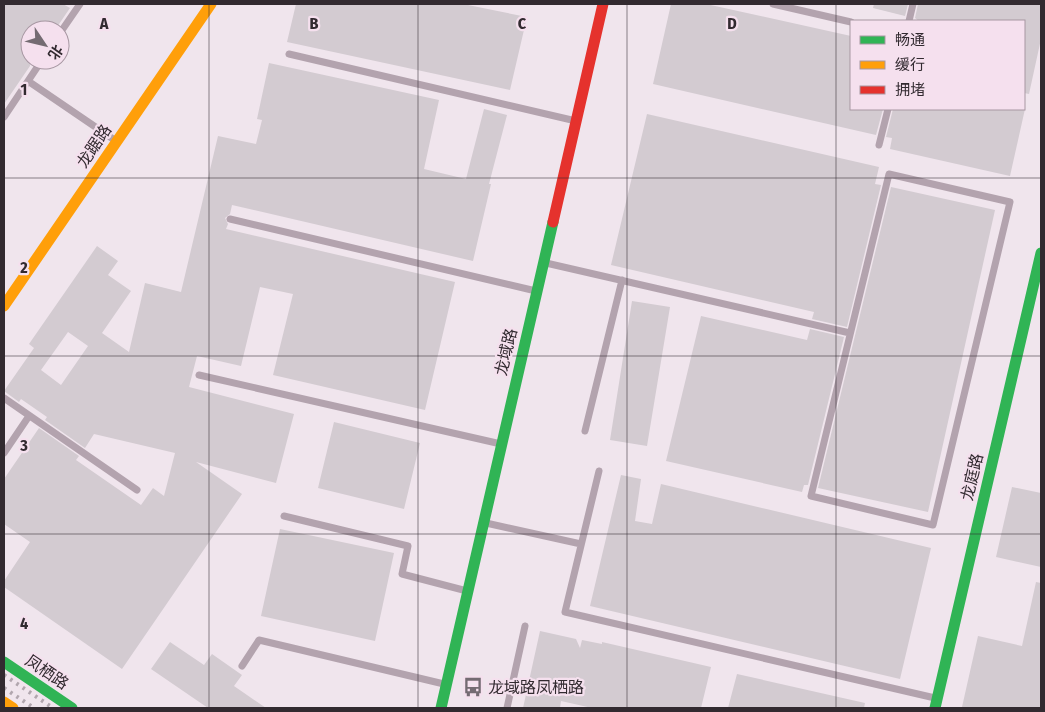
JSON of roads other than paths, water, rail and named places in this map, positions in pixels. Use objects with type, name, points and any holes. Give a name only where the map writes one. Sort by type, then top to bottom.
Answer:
[{"type":"street","name":"龙踞路","points":[[4,306],[211,4]]},
{"type":"street","name":"龙域路","points":[[441,708],[603,4]]},
{"type":"street","name":"龙庭路","points":[[936,704],[1041,253]]},
{"type":"street","name":"凤栖路","points":[[4,662],[72,708]]},
{"type":"street","points":[[4,702],[13,708]]},
{"type":"lane","points":[[69,20],[80,4]]},
{"type":"lane","points":[[773,4],[850,22]]},
{"type":"lane","points":[[909,20],[913,4]]},
{"type":"lane","points":[[289,54],[576,122]]},
{"type":"lane","points":[[4,116],[35,70]]},
{"type":"lane","points":[[28,81],[116,141]]},
{"type":"lane","points":[[879,145],[888,110]]},
{"type":"lane","points":[[889,174],[1010,202],[933,525],[812,496],[850,333],[889,174]]},
{"type":"lane","points":[[230,219],[536,291]]},
{"type":"lane","points":[[543,262],[850,333]]},
{"type":"lane","points":[[585,431],[622,280]]},
{"type":"lane","points":[[199,375],[501,444]]},
{"type":"lane","points":[[4,398],[136,490]]},
{"type":"lane","points":[[4,453],[29,416]]},
{"type":"lane","points":[[599,471],[565,612],[936,704]]},
{"type":"lane","points":[[284,516],[408,546],[402,574],[467,591]]},
{"type":"lane","points":[[483,522],[581,544]]},
{"type":"lane","points":[[507,708],[525,626]]},
{"type":"lane","points":[[242,666],[258,640],[446,684]]},
{"type":"railway","points":[[4,675],[53,708]]},
{"type":"railway","points":[[4,688],[34,708]]},
{"type":"place","name":"龙域路凤栖路","points":[[473,687]]}]
